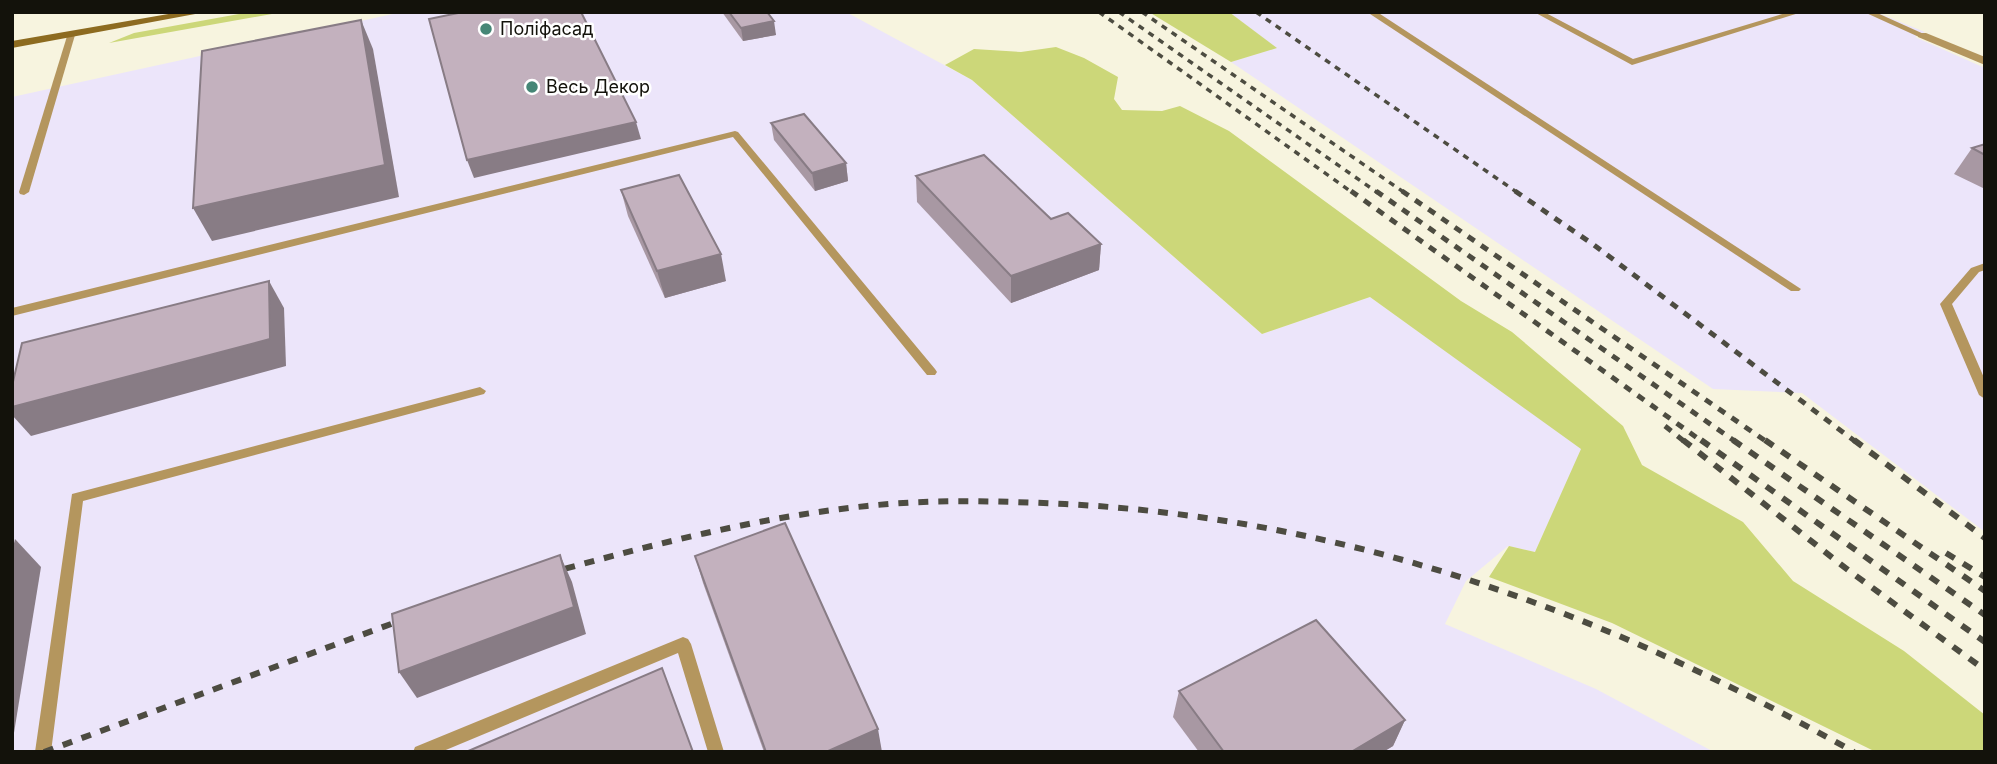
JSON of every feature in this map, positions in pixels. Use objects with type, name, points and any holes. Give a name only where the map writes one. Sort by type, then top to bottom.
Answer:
[{"type":"main road","points":[[12,46],[201,12]]},
{"type":"street","points":[[1922,35],[1985,61]]},
{"type":"lane","points":[[1371,12],[1795,289]]},
{"type":"lane","points":[[1538,12],[1632,62],[1798,12]]},
{"type":"lane","points":[[1868,12],[1922,35]]},
{"type":"lane","points":[[24,191],[71,35]]},
{"type":"lane","points":[[12,312],[735,134],[931,372]]},
{"type":"lane","points":[[1985,266],[1975,270],[1946,304],[1985,395]]},
{"type":"lane","points":[[43,752],[77,498],[480,391]]},
{"type":"lane","points":[[421,752],[683,644],[716,752]]},
{"type":"shaded area","points":[[402,12],[846,12],[972,80],[1262,334],[1370,297],[1582,449],[1535,552],[1508,546],[1466,581],[1445,624],[1596,689],[1714,752],[12,752],[12,97]]},
{"type":"shaded area","points":[[1229,12],[1876,12],[1925,32],[1915,37],[1985,68],[1985,532],[1802,393],[1713,389],[1231,62],[1276,48]]},
{"type":"green space","points":[[250,12],[283,12],[109,43],[134,33]]},
{"type":"green space","points":[[1149,12],[1229,12],[1277,48],[1231,62]]},
{"type":"green space","points":[[1056,47],[1084,58],[1118,77],[1114,99],[1122,110],[1162,111],[1180,106],[1229,131],[1461,301],[1512,332],[1623,426],[1642,465],[1743,522],[1793,581],[1904,651],[1985,715],[1985,752],[1876,752],[1612,623],[1489,577],[1509,546],[1535,552],[1581,449],[1370,297],[1262,334],[972,80],[945,65],[974,49],[1021,52]]},
{"type":"building","name":"Весь Декор","points":[[463,12],[581,12],[636,122],[467,160],[429,19]]},
{"type":"building","points":[[729,12],[767,12],[774,21],[741,28]]},
{"type":"building","points":[[361,20],[385,165],[193,208],[202,51]]},
{"type":"building","points":[[804,114],[846,163],[812,173],[771,123]]},
{"type":"building","points":[[1985,144],[1985,155],[1972,148]]},
{"type":"building","points":[[984,155],[1051,219],[1068,213],[1101,244],[1011,276],[916,176]]},
{"type":"building","points":[[679,175],[721,254],[657,271],[621,190]]},
{"type":"building","points":[[269,281],[270,339],[12,407],[12,386],[22,343]]},
{"type":"building","points":[[785,523],[878,729],[826,752],[766,752],[695,556]]},
{"type":"building","points":[[560,555],[574,607],[399,672],[392,614]]},
{"type":"building","points":[[1316,620],[1405,720],[1351,752],[1224,752],[1179,691]]},
{"type":"building","points":[[662,668],[693,752],[466,752]]},
{"type":"railway","points":[[1099,12],[1353,193]]},
{"type":"railway","points":[[1119,12],[1378,193]]},
{"type":"railway","points":[[1142,12],[1405,193]]},
{"type":"railway","points":[[1256,12],[1518,193]]},
{"type":"railway","points":[[1351,191],[1703,442]]},
{"type":"railway","points":[[1376,191],[1736,442]]},
{"type":"railway","points":[[1402,191],[1767,442]]},
{"type":"railway","points":[[1515,191],[1594,245],[1856,442]]},
{"type":"railway","points":[[1665,426],[1685,442]]},
{"type":"railway","points":[[1683,440],[1848,570],[1985,670]]},
{"type":"railway","points":[[1701,440],[1985,642]]},
{"type":"railway","points":[[1733,440],[1985,615]]},
{"type":"railway","points":[[1765,440],[1985,591]]},
{"type":"railway","points":[[1854,440],[1985,538]]},
{"type":"railway","points":[[546,574],[745,525],[867,506],[1016,502],[1171,513],[1274,530],[1375,552],[1474,582],[1571,616],[1666,657],[1761,702],[1854,752]]},
{"type":"railway","points":[[1946,553],[1985,577]]},
{"type":"railway","points":[[44,752],[410,617]]},
{"type":"place","name":"Поліфасад","points":[[486,29]]},
{"type":"place","name":"Весь Декор","points":[[532,87]]}]
